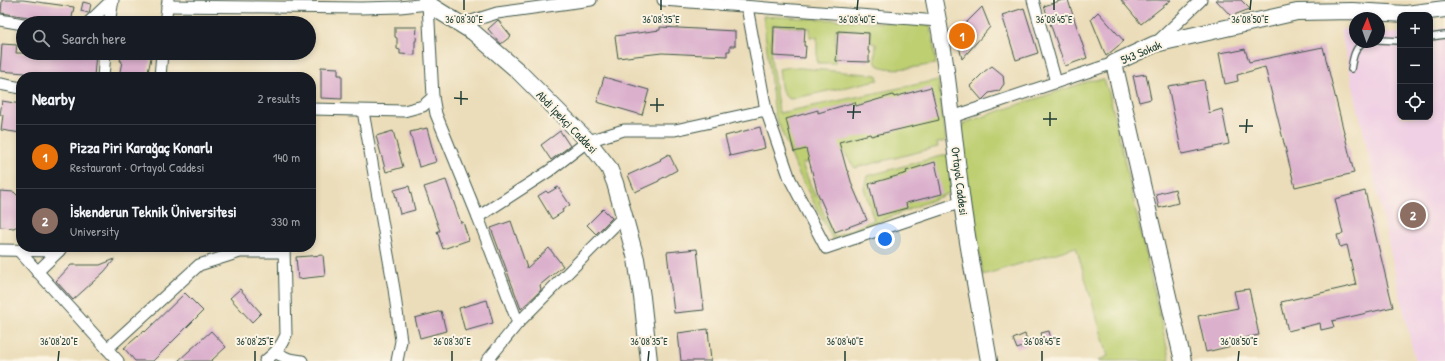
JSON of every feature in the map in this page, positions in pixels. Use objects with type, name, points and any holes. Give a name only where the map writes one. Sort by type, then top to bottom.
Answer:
[{"type":"street","points":[[96,16],[113,0]]},
{"type":"street","points":[[110,16],[113,0]]},
{"type":"street","points":[[462,24],[497,13],[591,0]]},
{"type":"street","points":[[663,0],[938,21]]},
{"type":"street","name":"Ortayol Caddesi","points":[[934,0],[952,117],[962,202],[989,361]]},
{"type":"street","points":[[1032,0],[1056,82]]},
{"type":"street","points":[[1155,44],[1201,0]]},
{"type":"street","points":[[166,16],[167,3],[362,8],[400,7],[427,2],[433,97],[436,114],[478,217],[518,323]]},
{"type":"street","name":"Abdi İpekçi Caddesi","points":[[427,2],[473,32],[517,70],[588,141],[609,168],[616,183],[636,259],[649,361]]},
{"type":"street","points":[[747,7],[766,110],[790,180],[826,248],[962,202]]},
{"type":"street","name":"543 Sokak","points":[[1183,361],[1114,63],[1155,44],[1297,12],[1352,11],[1406,14],[1445,9]]},
{"type":"street","points":[[0,20],[16,23]]},
{"type":"street","points":[[103,72],[104,60]]},
{"type":"street","points":[[160,72],[161,60]]},
{"type":"street","points":[[952,117],[1114,63]]},
{"type":"street","points":[[0,84],[16,87]]},
{"type":"street","points":[[316,109],[404,111],[423,106],[433,97]]},
{"type":"street","points":[[478,217],[549,171],[588,141],[624,130],[675,130],[766,110]]},
{"type":"street","points":[[363,111],[400,333],[401,341],[397,361]]},
{"type":"street","points":[[487,361],[518,323],[625,215]]},
{"type":"street","points":[[0,250],[16,250]]},
{"type":"street","points":[[21,252],[118,361]]},
{"type":"street","points":[[37,272],[58,252]]},
{"type":"street","points":[[107,349],[200,265],[240,252]]},
{"type":"street","points":[[265,361],[276,353],[286,335],[284,252]]},
{"type":"street","points":[[276,353],[289,359],[302,361]]},
{"type":"lane","points":[[1433,36],[1445,34]]},
{"type":"lane","points":[[1385,40],[1397,41]]},
{"type":"lane","points":[[1351,69],[1357,48]]},
{"type":"shaded area","points":[[1445,27],[1445,361],[1415,361],[1340,29],[1349,30],[1349,48],[1385,48],[1385,32],[1397,33],[1397,120],[1433,120],[1433,29]]},
{"type":"green space","points":[[763,16],[931,25],[936,64],[898,69],[877,65],[875,60],[876,44],[871,43],[871,31],[836,29],[835,63],[817,63],[817,37],[810,37],[810,28],[772,25],[771,57],[779,113],[938,80],[946,141],[937,143],[938,147],[855,168],[843,151],[802,164],[815,196],[852,187],[854,190],[819,202],[834,237],[874,220],[864,188],[867,176],[948,154],[952,192],[833,240],[798,172],[775,115]]},
{"type":"green space","points":[[790,67],[877,75],[878,80],[791,99],[787,98],[782,91],[779,69]]},
{"type":"green space","points":[[1092,80],[1104,80],[1109,93],[1170,361],[1098,361],[1108,356],[1076,247],[983,275],[959,136],[964,123]]},
{"type":"building","points":[[2,0],[23,0],[74,7],[72,16],[22,16],[1,13]]},
{"type":"building","points":[[1063,0],[1068,0],[1087,58],[1065,66],[1044,6]]},
{"type":"building","points":[[1121,0],[1171,0],[1141,24]]},
{"type":"building","points":[[1216,0],[1241,0],[1250,9],[1231,16]]},
{"type":"building","points":[[83,2],[91,4],[89,13],[81,11]]},
{"type":"building","points":[[982,7],[990,27],[962,59],[956,33]]},
{"type":"building","points":[[1024,8],[1038,53],[1016,60],[1002,15]]},
{"type":"building","points":[[1098,12],[1124,41],[1106,56],[1091,19]]},
{"type":"building","points":[[498,20],[511,36],[501,44],[488,29]]},
{"type":"building","points":[[395,27],[417,27],[415,55],[400,54],[400,50],[397,49]]},
{"type":"building","points":[[660,27],[735,31],[735,46],[730,46],[730,51],[727,51],[727,56],[662,53],[618,58],[615,36],[660,30]]},
{"type":"building","points":[[774,27],[805,28],[805,58],[773,56]]},
{"type":"building","points":[[838,31],[869,33],[869,62],[836,61]]},
{"type":"building","points":[[2,44],[16,45],[16,60],[95,60],[94,72],[0,71]]},
{"type":"building","points":[[1323,47],[1354,173],[1295,187],[1265,67],[1237,75],[1238,81],[1225,84],[1219,53],[1245,49],[1249,62]]},
{"type":"building","points":[[151,60],[148,72],[120,72],[122,61],[120,61]]},
{"type":"building","points":[[992,66],[1003,75],[1004,84],[999,91],[989,93],[982,100],[970,86]]},
{"type":"building","points":[[321,67],[338,68],[338,75],[342,75],[342,99],[321,98]]},
{"type":"building","points":[[1146,74],[1151,99],[1139,102],[1133,76]]},
{"type":"building","points":[[604,77],[649,90],[642,115],[597,102]]},
{"type":"building","points":[[1204,80],[1209,113],[1222,109],[1229,144],[1182,154],[1168,86]]},
{"type":"building","points":[[931,87],[939,120],[839,142],[852,185],[867,220],[835,232],[818,194],[806,149],[794,152],[786,119],[818,110],[818,113],[855,102],[856,106],[893,95],[894,97]]},
{"type":"building","points":[[2,101],[16,103],[16,132],[1,130],[3,115],[0,115]]},
{"type":"building","points":[[760,127],[765,148],[730,156],[725,136]]},
{"type":"building","points":[[427,128],[436,162],[419,167],[410,132]]},
{"type":"building","points":[[393,131],[403,167],[386,172],[376,136]]},
{"type":"building","points":[[560,131],[570,146],[551,160],[541,145]]},
{"type":"building","points":[[669,154],[677,170],[659,181],[635,192],[628,175],[661,160],[660,159]]},
{"type":"building","points":[[935,162],[942,194],[906,203],[907,208],[877,216],[869,184],[907,173],[906,171]]},
{"type":"building","points":[[446,180],[461,223],[463,222],[469,240],[443,249],[437,231],[440,231],[424,187]]},
{"type":"building","points":[[409,186],[415,210],[400,214],[394,190]]},
{"type":"building","points":[[558,187],[570,205],[562,210],[563,212],[552,219],[538,196],[546,191],[548,193]]},
{"type":"building","points":[[1175,189],[1178,203],[1159,208],[1156,194]]},
{"type":"building","points":[[0,191],[14,192],[16,194],[16,227],[0,227]]},
{"type":"building","points":[[1365,191],[1393,307],[1332,321],[1334,327],[1321,330],[1320,323],[1288,331],[1281,302],[1356,285],[1347,245],[1340,247],[1337,235],[1343,234],[1335,199]]},
{"type":"building","points":[[603,209],[612,218],[596,234],[587,225]]},
{"type":"building","points":[[511,221],[527,268],[549,248],[563,266],[540,285],[541,290],[521,309],[491,228]]},
{"type":"building","points":[[697,249],[704,310],[674,313],[667,252]]},
{"type":"building","points":[[323,255],[325,276],[298,279],[296,257]]},
{"type":"building","points":[[115,259],[104,272],[73,300],[56,281],[71,265],[100,265]]},
{"type":"building","points":[[240,289],[261,313],[252,322],[230,298]]},
{"type":"building","points":[[1249,289],[1259,335],[1244,338],[1245,343],[1206,352],[1198,316],[1238,308],[1234,291]]},
{"type":"building","points":[[185,293],[203,311],[153,361],[135,361],[124,348],[144,331],[145,332]]},
{"type":"building","points":[[487,300],[493,323],[465,331],[459,308]]},
{"type":"building","points":[[441,311],[446,331],[420,338],[415,318]]},
{"type":"building","points":[[708,329],[711,361],[681,361],[678,333]]},
{"type":"building","points":[[211,331],[226,347],[211,361],[178,361]]},
{"type":"building","points":[[1049,331],[1051,340],[1044,342],[1041,333]]},
{"type":"building","points":[[1025,334],[1028,345],[1017,349],[1013,339]]},
{"type":"place","name":"Pizza Piri Karağaç Konarlı","points":[[962,36]]},
{"type":"place","name":"İskenderun Teknik Üniversitesi","points":[[1413,215]]}]
